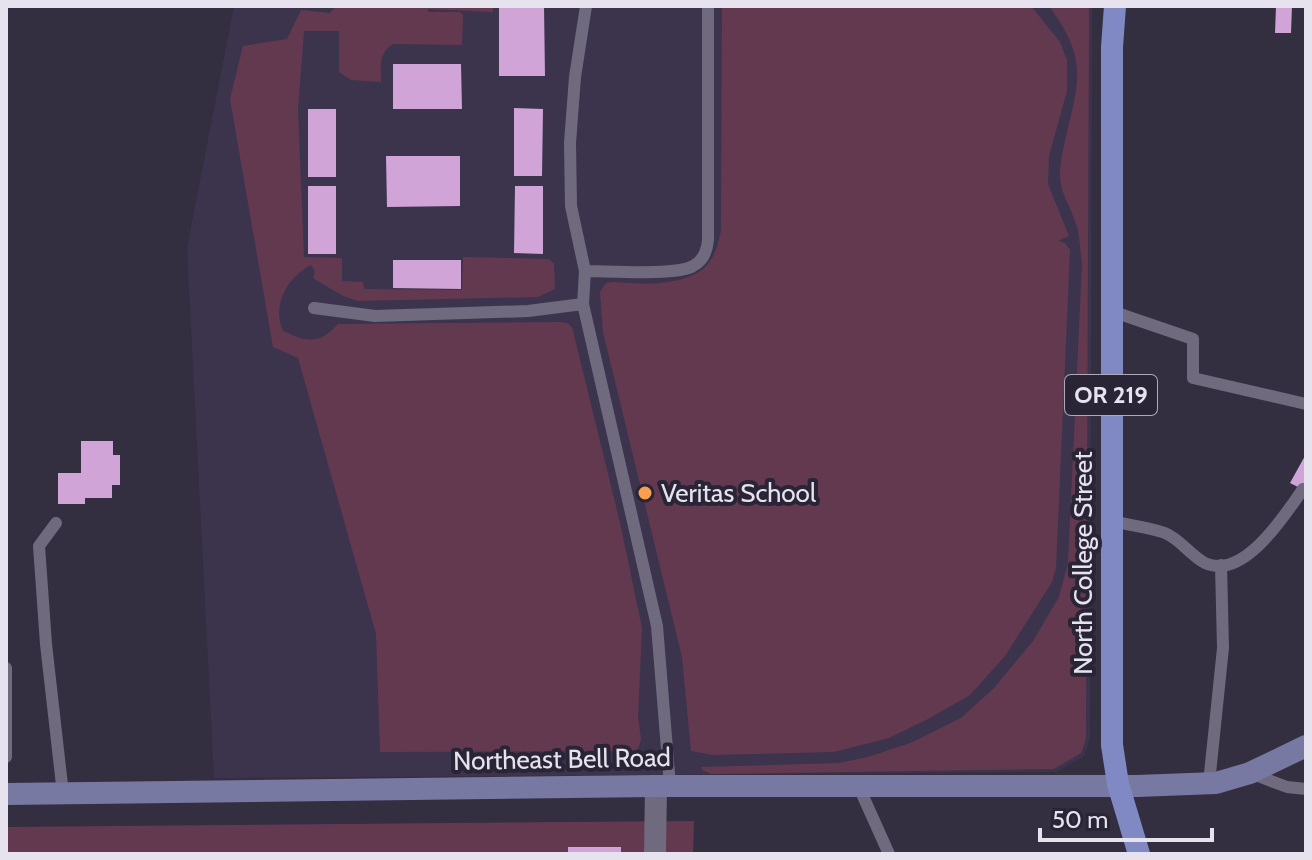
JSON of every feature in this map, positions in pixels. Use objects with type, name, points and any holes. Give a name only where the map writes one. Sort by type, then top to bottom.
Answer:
[{"type":"main road","name":"North College Street","points":[[1115,6],[1112,47],[1111,521],[1112,745],[1118,784]]},
{"type":"main road","name":"Northeast Bell Road","points":[[6,794],[1209,783],[1250,773],[1306,746]]},
{"type":"main road","name":"OR 219","points":[[1118,784],[1139,854]]},
{"type":"street","points":[[655,854],[663,786]]},
{"type":"lane","points":[[586,6],[575,77],[570,143],[571,206],[585,271],[583,304],[657,626],[663,786]]},
{"type":"lane","points":[[585,271],[683,270],[691,268],[704,256],[708,240],[708,6]]},
{"type":"lane","points":[[314,308],[375,316],[528,311],[583,304]]},
{"type":"lane","points":[[1111,311],[1193,339],[1193,378],[1306,404]]},
{"type":"lane","points":[[1111,521],[1168,534],[1208,565],[1221,565],[1244,557],[1254,548],[1277,526],[1303,489]]},
{"type":"lane","points":[[56,523],[39,546],[46,644],[63,794]]},
{"type":"lane","points":[[1209,783],[1223,648],[1221,565]]},
{"type":"lane","points":[[6,668],[6,757]]},
{"type":"lane","points":[[1250,773],[1287,787],[1306,789]]},
{"type":"lane","points":[[858,785],[889,854]]},
{"type":"shaded area","name":"Veritas School","points":[[234,6],[1092,6],[1090,738],[1084,756],[1056,772],[214,778],[187,248]]},
{"type":"shaded area","points":[[336,6],[493,6],[493,12],[428,9],[428,12],[460,12],[463,15],[462,45],[393,44],[383,56],[381,82],[351,80],[339,72],[339,31],[304,31],[298,109],[304,257],[342,258],[342,281],[363,282],[364,289],[462,290],[463,257],[549,259],[554,264],[555,289],[538,297],[358,301],[313,278],[315,271],[311,265],[288,285],[280,303],[283,331],[312,340],[325,336],[338,324],[561,322],[572,327],[621,527],[642,628],[638,717],[641,739],[635,751],[380,752],[376,634],[298,358],[273,347],[230,99],[243,46],[287,39],[301,10],[330,13]]},
{"type":"shaded area","points":[[722,6],[1031,6],[1060,42],[1067,60],[1067,91],[1049,156],[1048,184],[1069,236],[1058,241],[1065,243],[1070,250],[1056,568],[1052,582],[1005,656],[970,695],[889,738],[834,752],[713,755],[691,751],[682,657],[603,332],[600,292],[606,283],[650,284],[691,276],[706,266],[716,250],[721,231]]},
{"type":"shaded area","points":[[1049,6],[1089,6],[1086,739],[1081,753],[1054,769],[712,774],[702,770],[701,767],[839,763],[913,742],[961,718],[994,688],[1033,641],[1059,597],[1068,563],[1082,264],[1077,226],[1060,181],[1062,153],[1075,96],[1077,66],[1069,38]]},
{"type":"shaded area","points":[[694,821],[693,854],[6,854],[6,827]]},
{"type":"building","points":[[499,6],[544,6],[545,76],[499,76]]},
{"type":"building","points":[[1276,6],[1292,6],[1291,33],[1275,33]]},
{"type":"building","points":[[393,64],[461,64],[462,109],[393,109]]},
{"type":"building","points":[[514,108],[543,109],[542,176],[514,176]]},
{"type":"building","points":[[308,109],[336,109],[336,177],[308,177]]},
{"type":"building","points":[[386,156],[460,156],[460,206],[387,207]]},
{"type":"building","points":[[308,186],[336,186],[336,254],[308,254]]},
{"type":"building","points":[[515,186],[543,186],[543,254],[514,253]]},
{"type":"building","points":[[393,260],[461,260],[461,289],[393,288]]},
{"type":"building","points":[[81,441],[113,441],[113,455],[120,455],[120,485],[112,485],[112,498],[85,498],[85,504],[58,504],[58,473],[81,473]]},
{"type":"building","points":[[1306,454],[1306,491],[1290,483]]},
{"type":"building","points":[[568,847],[621,847],[621,854],[568,854]]},
{"type":"place","name":"Veritas School","points":[[645,493]]}]
